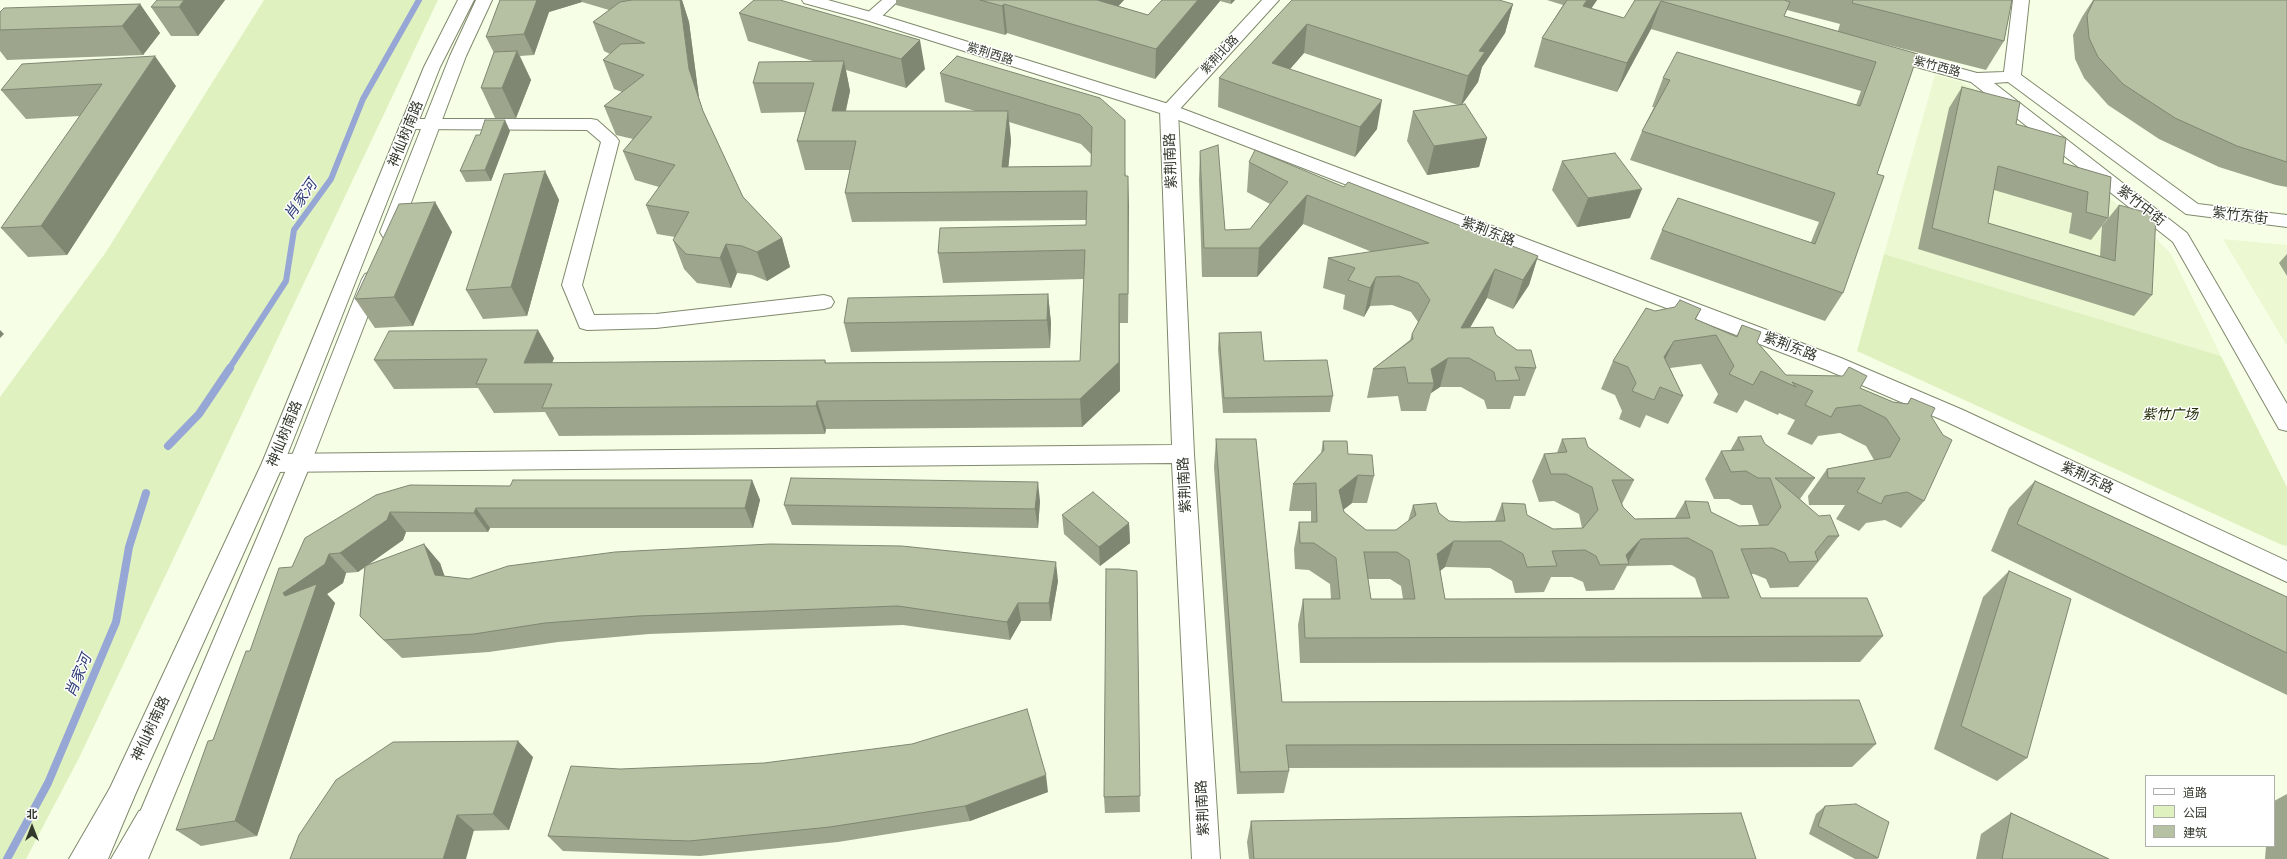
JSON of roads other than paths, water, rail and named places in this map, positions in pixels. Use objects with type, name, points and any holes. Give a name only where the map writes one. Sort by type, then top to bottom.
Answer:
[{"type":"main road","name":"神仙树南路","points":[[83,859],[120,797],[273,463],[432,67],[466,0]]},
{"type":"main road","points":[[134,859],[300,463],[458,56],[484,0]]},
{"type":"main road","name":"紫荆西路","points":[[810,0],[872,17],[1169,110]]},
{"type":"main road","points":[[872,17],[891,0]]},
{"type":"main road","name":"紫荆北路","points":[[1169,110],[1271,0]]},
{"type":"main road","points":[[1977,78],[2012,77],[2021,0]]},
{"type":"main road","name":"紫竹西路","points":[[1868,48],[1977,78]]},
{"type":"main road","name":"紫竹中街","points":[[2012,77],[2193,210],[2180,238]]},
{"type":"main road","name":"紫竹中街","points":[[1977,78],[2180,238],[2287,423]]},
{"type":"main road","name":"紫荆南路","points":[[1169,110],[1183,454],[1206,859]]},
{"type":"main road","name":"紫荆东路","points":[[1169,110],[1834,364],[1955,416],[2287,572]]},
{"type":"main road","points":[[409,125],[591,124],[610,141],[572,285],[587,323],[656,321],[824,302]]},
{"type":"main road","name":"紫竹东街","points":[[2193,210],[2287,221]]},
{"type":"main road","points":[[273,463],[1183,454]]},
{"type":"main road","points":[[94,859],[120,797]]},
{"type":"main road","points":[[125,859],[149,821]]},
{"type":"waterway","name":"肖家河","points":[[229,369],[286,281],[294,230],[331,179],[363,99],[419,0]]},
{"type":"waterway","name":"肖家河","points":[[168,446],[199,414],[230,368]]},
{"type":"waterway","name":"肖家河","points":[[7,859],[48,783],[116,622],[129,547],[146,493]]},
{"type":"park label","name":"紫竹广场","points":[[2170,415]]}]
